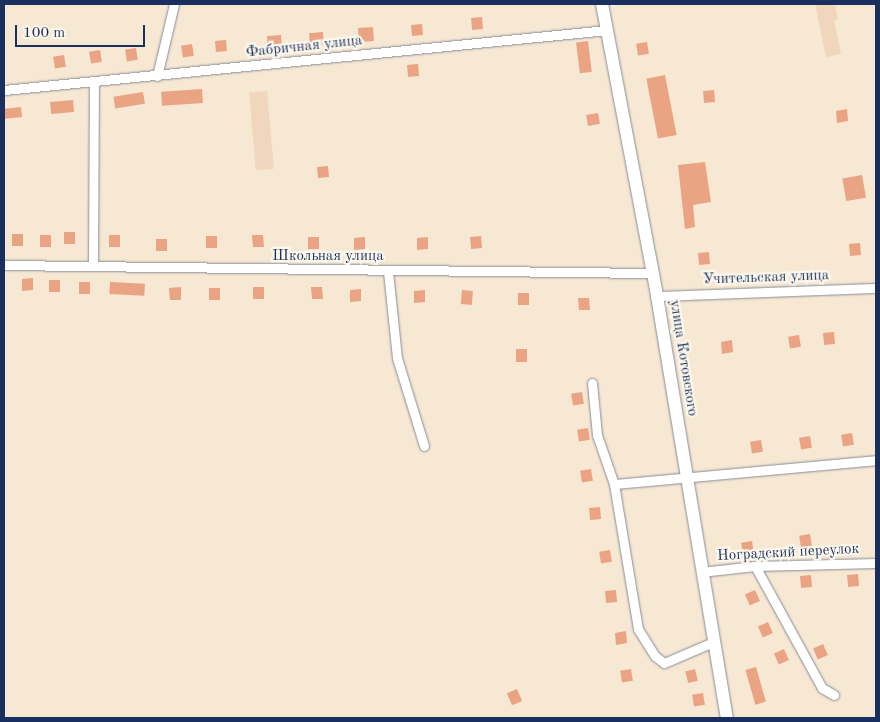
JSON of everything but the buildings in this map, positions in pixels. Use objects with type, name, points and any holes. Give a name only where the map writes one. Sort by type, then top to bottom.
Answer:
[{"type":"main road","name":"улица Котовского","points":[[602,4],[652,272],[727,718]]},
{"type":"street","points":[[157,76],[174,4]]},
{"type":"street","name":"Фабричная улица","points":[[4,90],[94,83],[607,30]]},
{"type":"street","points":[[93,265],[94,83]]},
{"type":"street","name":"Школьная улица","points":[[4,265],[388,271],[652,272]]},
{"type":"street","points":[[388,271],[397,358],[424,446]]},
{"type":"street","name":"Учительская улица","points":[[656,296],[876,288]]},
{"type":"street","points":[[592,383],[597,435],[614,484],[638,629],[655,656],[664,663],[714,642]]},
{"type":"street","points":[[614,484],[876,460]]},
{"type":"street","name":"Ноградский переулок","points":[[701,572],[755,566],[876,563]]},
{"type":"street","points":[[755,566],[822,688],[834,695]]},
{"type":"shaded area","points":[[815,4],[835,4],[838,19],[834,20],[841,54],[826,57]]},
{"type":"shaded area","points":[[267,91],[274,169],[256,170],[249,93]]}]
